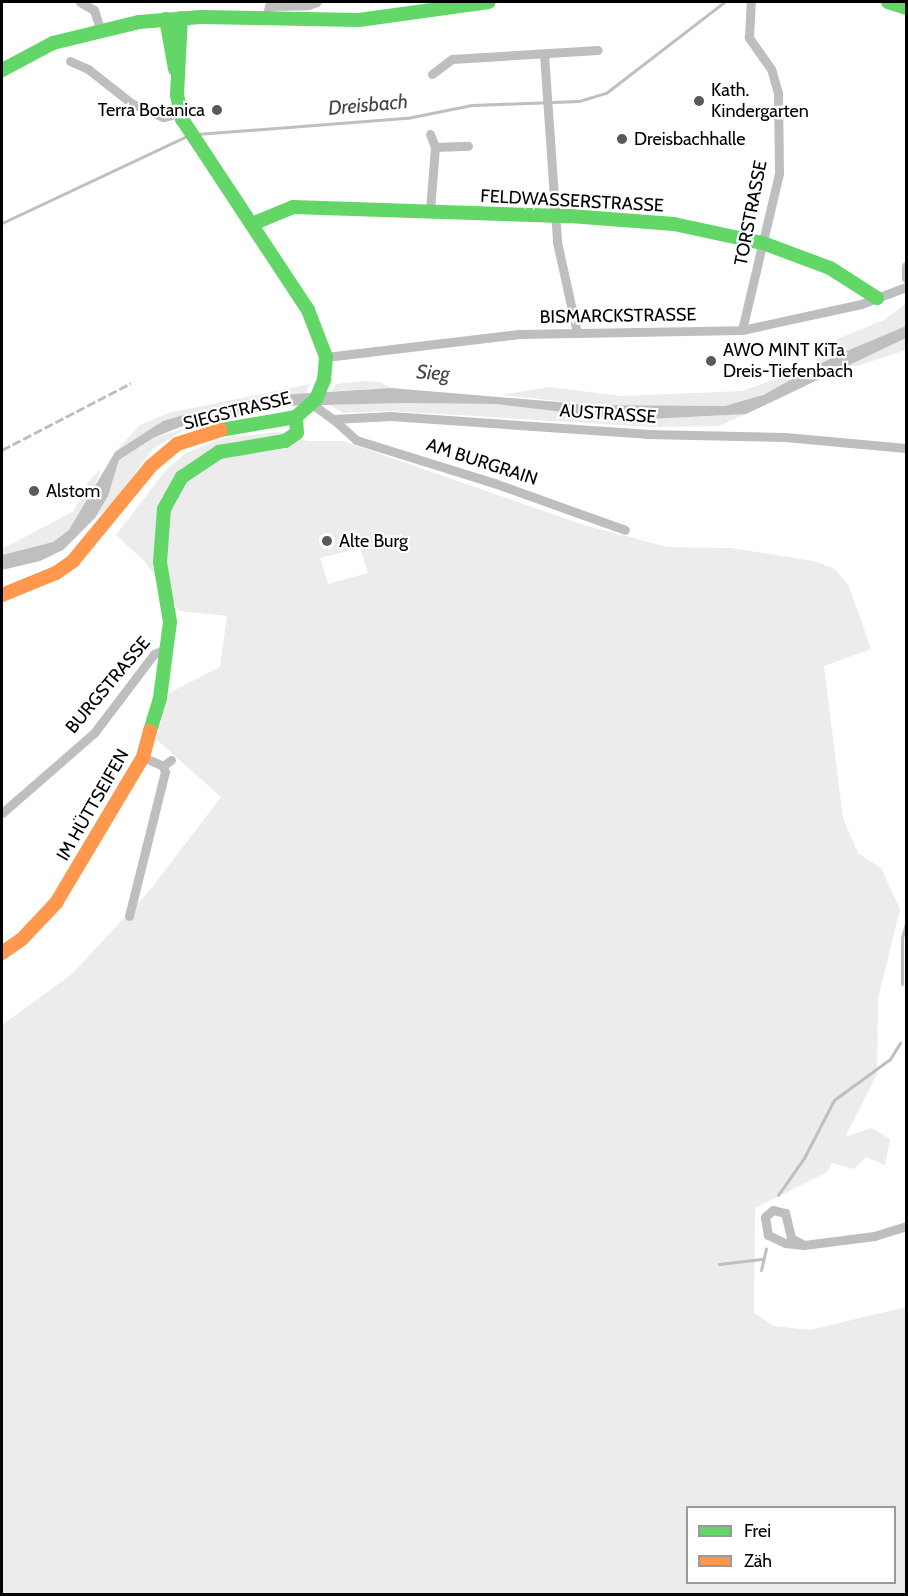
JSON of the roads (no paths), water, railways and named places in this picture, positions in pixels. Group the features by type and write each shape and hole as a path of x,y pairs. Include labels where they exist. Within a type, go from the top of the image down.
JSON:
{"street":[{"path":"80,2 94,10 100,29"},
{"path":"266,20 269,6 308,5 317,2"},
{"path":"2,70 53,43 100,29 166,19 376,19 489,2"},
{"name":"TORSTRASSE","path":"742,330 779,173 778,93 771,69 749,37 751,2"},
{"path":"888,2 906,8"},
{"name":"SIEGSTRASSE","path":"177,80 181,18"},
{"name":"SIEGSTRASSE","path":"2,595 56,573 73,561 114,515 151,466 177,444 206,433 308,412 323,383 326,357 301,296 190,134 180,113 177,80 166,19"},
{"path":"432,74 452,59 598,50"},
{"path":"544,54 557,242 577,333"},
{"path":"70,61 88,69 130,103 164,117 180,113"},
{"path":"430,134 435,147 430,211"},
{"path":"435,147 468,146"},
{"name":"FELDWASSERSTRASSE","path":"252,224 293,207 557,217 674,225 763,243 831,267 877,298"},
{"path":"906,266 906,278"},
{"name":"BISMARCKSTRASSE","path":"326,357 520,334 742,330 877,298 906,287"},
{"path":"308,412 333,419"},
{"name":"BURGSTRASSE","path":"2,813 94,733 154,654 165,648 170,612 160,534 164,509 182,477 219,452 285,441 297,433 308,412"},
{"name":"AUSTRASSE","path":"333,419 391,416 646,434 786,437 906,448"},
{"name":"AM BURGRAIN","path":"333,419 357,440 494,483 625,530"},
{"name":"IM HÜTTSEIFEN","path":"2,953 22,939 56,903 143,757 160,698 165,648"},
{"path":"129,916 167,763 143,757"},
{"path":"804,1245 791,1238 785,1214 773,1210 765,1217 768,1235 785,1243 804,1245 874,1236 906,1226"}],"waterway":[{"name":"Dreisbach","path":"197,134 407,118 472,105 579,101 606,93 724,2"},
{"name":"Dreisbach","path":"2,223 187,136"},
{"path":"902,984 902,938 906,923"},
{"path":"778,1195 804,1158 834,1100 890,1059 900,1043"},
{"path":"761,1270 766,1249"},
{"path":"719,1264 762,1259"}],"railway":[{"path":"2,450 131,383"}],"place":[{"name":"Kath. Kindergarten","path":"699,101"},
{"name":"Terra Botanica","path":"217,110"},
{"name":"Dreisbachhalle","path":"622,139"},
{"name":"AWO MINT KiTa Dreis-Tiefenbach","path":"711,361"},
{"name":"Alstom","path":"34,491"},
{"name":"Alte Burg","path":"327,541"}],"water label":[{"name":"Sieg","path":"433,373"}]}
